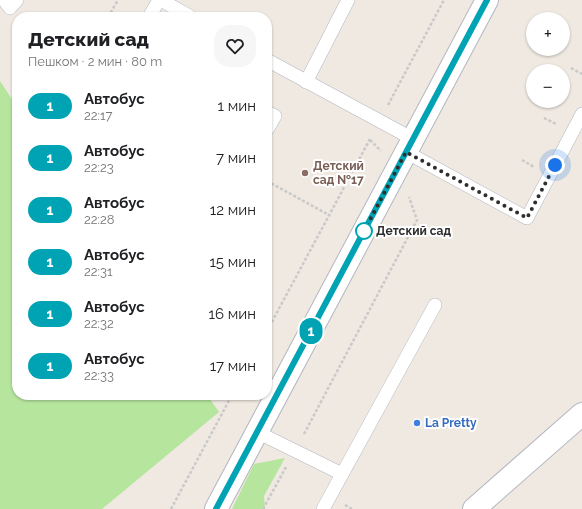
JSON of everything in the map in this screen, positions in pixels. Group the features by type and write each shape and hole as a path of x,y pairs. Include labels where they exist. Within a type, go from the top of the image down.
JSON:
{"street":[{"path":"216,509 488,0"},
{"path":"474,509 582,414"}],"lane":[{"path":"152,12 160,0 182,12"},
{"path":"306,82 348,0"},
{"path":"272,63 380,121 405,153 527,218 582,114"},
{"path":"323,509 435,305"},
{"path":"257,432 342,474"}],"path":[{"path":"111,12 118,0"},
{"path":"272,322 444,0"},
{"path":"571,68 582,74"},
{"path":"263,509 417,220 405,153 370,140"},
{"path":"272,184 329,215"},
{"path":"171,509 229,400"}],"green space":[{"path":"0,81 12,99 12,400 211,400 219,412 102,509 0,509"},
{"path":"285,458 264,496 265,509 232,509 254,464"}],"bus line":[{"name":"1","path":"216,509 487,0"}],"place":[{"name":"Детский сад №17","path":"305,173"},
{"name":"Детский сад","path":"364,231"},
{"name":"La Pretty","path":"417,423"}],"route":[{"path":"364,231 406,152 527,218 555,165"}]}
